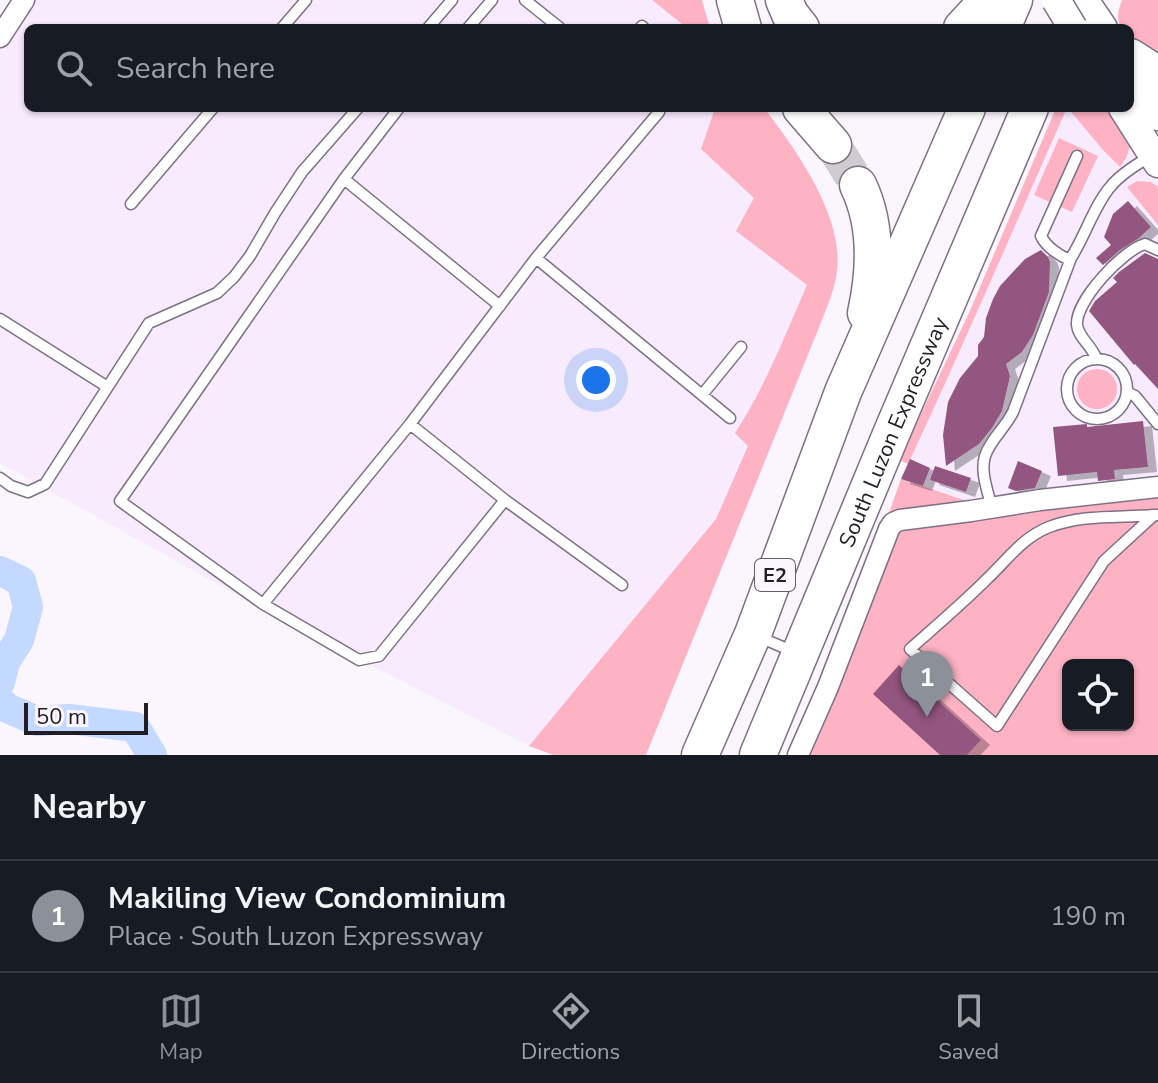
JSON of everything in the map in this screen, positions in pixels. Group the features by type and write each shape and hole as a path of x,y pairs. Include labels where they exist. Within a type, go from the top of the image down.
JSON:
{"highway":[{"path":"735,0 742,24"},
{"path":"784,0 798,24"},
{"path":"966,24 988,0"},
{"path":"1004,24 1014,0"},
{"path":"1134,60 1158,75"},
{"path":"804,112 833,145"},
{"name":"E2","path":"700,755 753,634 843,392 965,112"},
{"name":"South Luzon Expressway","path":"758,755 1028,112"},
{"path":"843,392 859,344 872,254 867,207 858,185"}],"main road":[{"path":"1073,9 1097,24"},
{"path":"1134,77 1158,116"},
{"path":"1126,112 1155,159"}],"street":[{"path":"0,37 24,0"},
{"path":"798,755 828,687 891,524 900,520 1040,500 1158,487"}],"lane":[{"path":"285,24 306,0"},
{"path":"431,24 452,0"},
{"path":"471,24 492,0"},
{"path":"525,0 555,24"},
{"path":"131,204 210,112"},
{"path":"0,478 28,492 45,484 149,323 217,293 234,277 302,172 354,112"},
{"path":"396,112 344,179 120,501 263,604 359,660 379,656 505,500"},
{"path":"263,604 410,424 536,258 659,112"},
{"path":"1070,260 1046,244 1041,236 1077,156"},
{"path":"992,508 984,473 985,455 1013,412 1070,260 1109,189 1137,164 1155,159"},
{"path":"344,179 500,306"},
{"path":"1096,358 1078,328 1084,305 1106,272 1137,247 1145,244 1158,250"},
{"path":"536,258 730,418"},
{"path":"0,319 106,386"},
{"path":"702,395 741,347"},
{"path":"1096,358 1119,368 1124,375 1127,392 1120,408 1106,417 1089,418 1075,409 1067,394 1067,385 1069,377 1080,364 1096,358"},
{"path":"1127,392 1135,396 1158,424"},
{"path":"410,424 505,500 622,585"},
{"path":"1156,515 1104,561 997,726 910,649 988,578 1023,541 1050,527 1090,517 1156,515"},
{"path":"753,634 799,655"}],"shaded area":[{"path":"19,0 652,0 681,24 24,24 24,112 714,112 701,149 755,198 737,231 807,285 769,371 736,433 748,446 716,519 529,746 297,628 0,463 0,29"},
{"path":"652,0 702,0 709,24 682,24"},
{"path":"1122,0 1158,0 1158,59 1134,44 1134,24 1119,24 1118,14"},
{"path":"714,112 767,112 803,163 825,207 837,250 834,284 646,755 553,755 529,746 716,519 748,446 735,433 765,379 807,285 736,231 754,198 701,149"},
{"path":"1054,112 1065,112 908,464 899,460 969,313"},
{"path":"1066,112 1071,112 1120,166 1131,144 1158,183 1137,181 1127,187 1158,225 1158,485 979,505 901,479 978,312 992,274"},
{"path":"1071,112 1110,112 1131,144 1120,167"},
{"path":"1059,138 1098,156 1072,212 1034,195"},
{"path":"1137,181 1151,182 1158,187 1158,225 1127,187"},
{"path":"1097,369 1111,375 1117,389 1111,403 1097,409 1083,403 1077,389 1083,375"},
{"path":"901,479 979,505 884,527"},
{"path":"1158,491 1158,755 807,755 898,527"}],"building":[{"path":"1128,201 1151,227 1103,265 1096,258 1111,245 1104,237 1113,214"},
{"path":"1041,250 1050,262 1049,292 1033,335 1022,352 1006,364 1010,376 1002,411 979,444 946,466 943,435 948,402 960,378 978,356 978,345 984,337 986,318 993,299 1000,286 1025,259"},
{"path":"1145,253 1158,259 1158,389 1089,311 1095,301 1117,282 1113,278"},
{"path":"1143,421 1148,467 1114,470 1115,479 1098,481 1097,472 1058,476 1053,427"},
{"path":"910,459 930,468 923,486 901,479"},
{"path":"1018,461 1042,471 1035,488 1016,491 1008,488"},
{"path":"935,466 971,478 966,492 930,480"},
{"path":"899,665 981,740 967,755 940,755 873,694"}],"waterway":[{"path":"0,571 21,581 28,607 19,640 5,662 0,682"},
{"path":"0,701 7,708 37,721 69,719 135,727 152,755"}],"tunnel":[{"path":"833,145 858,185"}],"place":[{"name":"Makiling View Condominium","path":"927,717"}]}
